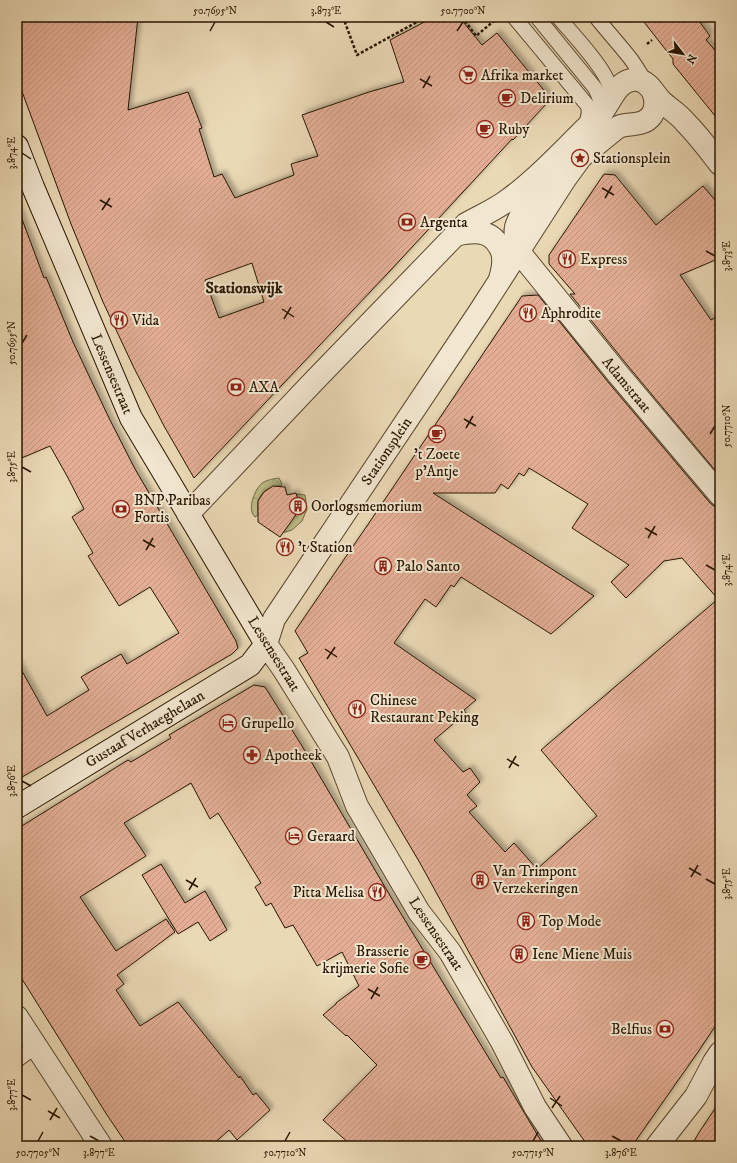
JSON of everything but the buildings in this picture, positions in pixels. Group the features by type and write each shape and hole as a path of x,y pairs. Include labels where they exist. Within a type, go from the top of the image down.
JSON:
{"street":[{"path":"188,514 466,224 490,212 508,200 536,177 630,80 644,82 653,96 685,121 720,164"},
{"name":"Stationsplein","path":"266,644 274,619 330,533 445,364 565,179 581,157 618,127 646,121 651,116 653,96"},
{"path":"612,99 615,113 626,122 632,124"},
{"path":"518,252 515,237 516,227 521,216 582,131"},
{"name":"Lessensestraat","path":"19,160 131,418 266,644 284,670 338,757 357,806 419,912 450,952 502,1042 535,1107 561,1146"},
{"name":"Stationsplein","path":"455,235 476,232 490,236 497,242 502,251 503,257 502,271 499,280"},
{"name":"Adamstraat","path":"518,252 720,495"},
{"name":"Gustaaf Verhaeghelaan","path":"17,807 250,665 266,644"},
{"path":"17,1017 101,1146"},
{"path":"657,1146 696,1096 720,1053"}],"lane":[{"path":"537,17 595,88 600,97 601,105 612,99 632,71 630,58"},
{"path":"558,17 595,62 606,78 612,99"},
{"path":"596,17 637,67 653,96"},
{"path":"517,19 588,106 590,114 582,131"},
{"path":"17,1060 36,1046"}],"path":[{"path":"344,17 357,55 426,17"},
{"path":"462,17 476,36 498,17"},
{"path":"647,44 652,40"}],"green space":[{"path":"279,478 282,484 281,486 266,490 259,498 258,515 255,517 252,510 252,500 258,487 272,479"},
{"path":"298,494 305,495 307,509 302,521 292,530 278,534 269,530 271,526"}],"place":[{"name":"Afrika market","path":"468,75"},
{"name":"Delirium","path":"507,98"},
{"name":"Ruby","path":"485,129"},
{"name":"Stationsplein","path":"580,158"},
{"name":"Argenta","path":"407,222"},
{"name":"Express","path":"567,259"},
{"name":"Aphrodite","path":"528,313"},
{"name":"Vida","path":"119,320"},
{"name":"AXA","path":"236,387"},
{"name":"'t Zoete p'Antje","path":"437,434"},
{"name":"Oorlogsmemorium","path":"298,506"},
{"name":"BNP Paribas Fortis","path":"121,509"},
{"name":"'t Station","path":"285,547"},
{"name":"Palo Santo","path":"383,566"},
{"name":"Chinese Restaurant Peking","path":"357,709"},
{"name":"Grupello","path":"228,723"},
{"name":"Apotheek","path":"252,755"},
{"name":"Geraard","path":"294,836"},
{"name":"Van Trimpont Verzekeringen","path":"480,880"},
{"name":"Pitta Melisa","path":"377,892"},
{"name":"Top Mode","path":"526,921"},
{"name":"Iene Miene Muis","path":"519,954"},
{"name":"Brasserie krijmerie Sofie","path":"422,960"},
{"name":"Belfius","path":"665,1029"}],"district":[{"name":"Stationswijk","path":"244,288"}]}
